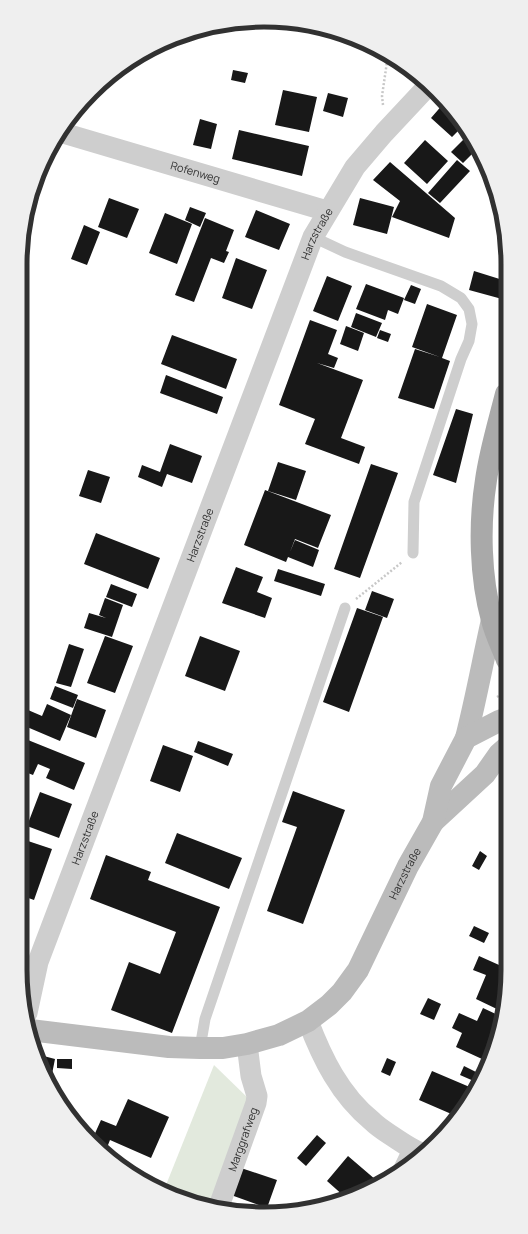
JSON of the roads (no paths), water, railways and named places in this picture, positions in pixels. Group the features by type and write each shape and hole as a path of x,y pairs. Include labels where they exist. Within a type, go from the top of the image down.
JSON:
{"main road":[{"path":"501,415 486,479 482,513 486,587 492,620 501,644"},
{"name":"Harzstraße","path":"35,1031 169,1046 223,1048 247,1044 279,1035 308,1021 330,1005 342,992 358,970 408,866 433,822 441,786 466,738 478,694 480,674 492,620"},
{"path":"466,738 501,720"},
{"name":"Harzstraße","path":"433,822 484,774 501,752"},
{"path":"484,774 501,767"}],"street":[{"name":"Harzstraße","path":"29,1002 38,962 312,237 355,167 424,90"},
{"name":"Rofenweg","path":"65,135 327,211"},
{"path":"308,1021 319,1049 334,1076 352,1102 371,1121 415,1150"},
{"name":"Marggrafweg","path":"220,1202 256,1103 257,1096 251,1076 247,1044"}],"lane":[{"path":"312,237 344,252 441,286 461,298 469,309 472,324 469,341 461,359 414,502 413,553"},
{"path":"200,1048 205,1019 344,608"}]}
